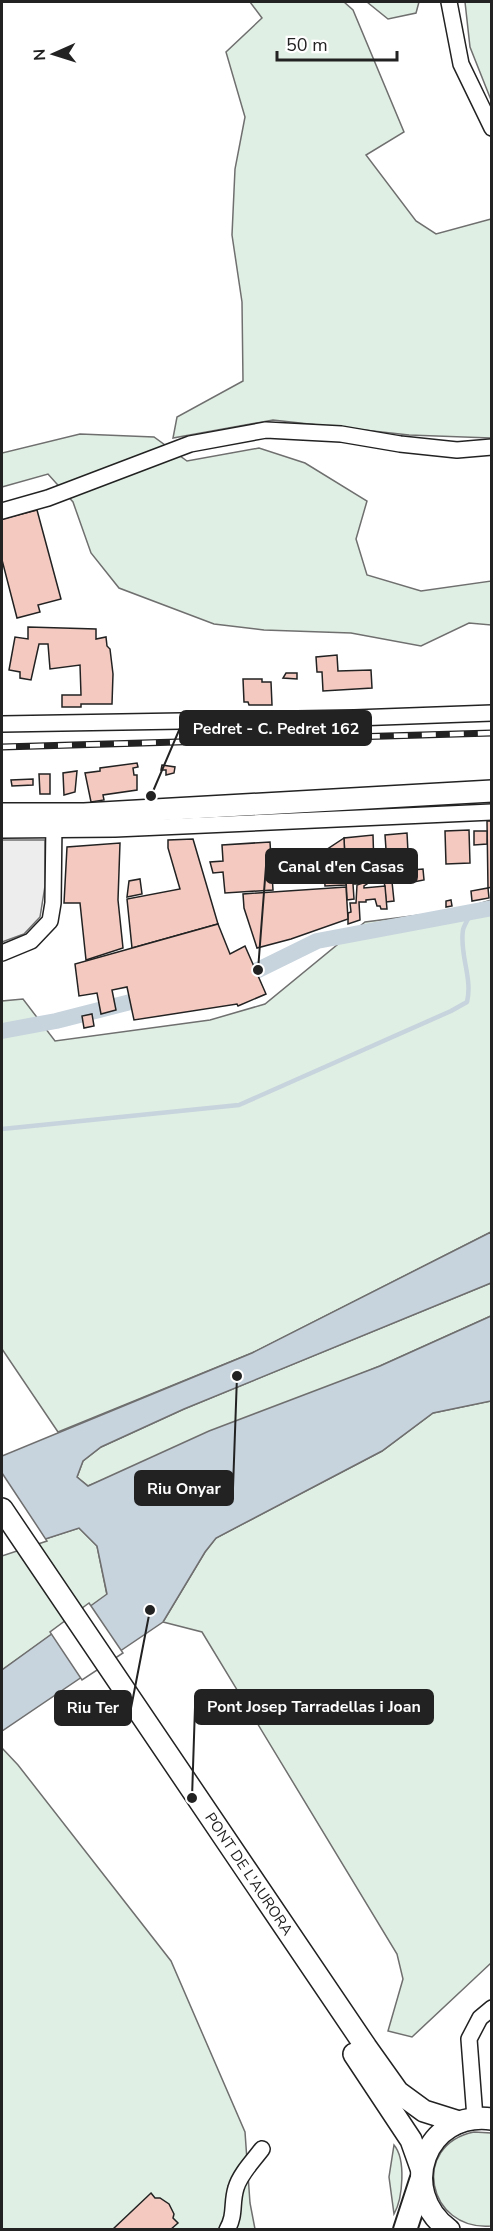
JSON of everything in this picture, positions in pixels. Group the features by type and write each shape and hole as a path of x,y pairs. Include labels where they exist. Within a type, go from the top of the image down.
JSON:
{"main road":[{"path":"2,814 54,822 84,814 492,791"},
{"name":"PONT DE L'AURORA","path":"2,1509 360,2051 411,2140 421,2175 423,2197 431,2212 449,2229"},
{"name":"PONT DE L'AURORA","path":"2,1531 360,2051 398,2092 424,2111 482,2119"},
{"path":"405,2229 426,2154 434,2140 446,2130 482,2119"}],"street":[{"path":"449,2 460,64 492,128"},
{"path":"2,511 48,498 190,444 266,430 341,434 400,444 457,450 492,447"},
{"path":"2,724 354,718 492,713"},
{"path":"2,830 54,822 386,818 492,812"},
{"path":"2,953 31,941 50,921 53,903 54,822"},
{"path":"482,2119 470,2039 480,2018 492,2008"},
{"path":"227,2229 233,2219 236,2189 244,2173 262,2149"}],"green space":[{"path":"250,2 344,2 353,10 404,132 366,155 416,221 436,234 491,219 491,438 409,435 273,420 173,438 177,417 243,381 242,302 232,235 235,169 245,117 226,52 262,18"},
{"path":"367,2 419,2 416,13 388,19"},
{"path":"465,2 491,2 491,100 470,47"},
{"path":"80,434 154,437 187,461 259,448 305,463 367,501 356,539 367,575 421,591 491,581 491,625 469,623 421,646 351,633 264,630 214,624 119,588 91,553 73,502 48,474 2,487 2,453"},
{"path":"491,900 491,1232 252,1353 58,1432 2,1349 2,1001 23,999 55,1041 210,1020 265,1004 365,922 459,910"},
{"path":"491,1283 491,1316 380,1366 88,1486 77,1477 83,1461 101,1447 184,1409"},
{"path":"491,1401 491,1963 412,2037 388,2031 403,1979 397,1954 202,1632 163,1622 205,1552 216,1538 382,1451 433,1413"},
{"path":"79,1528 97,1546 107,1595 2,1670 2,1553"},
{"path":"2,1748 18,1765 171,1961 245,2132 250,2203 255,2229 2,2229"},
{"path":"474,2132 491,2133 491,2226 469,2224 452,2215 441,2202 434,2186 434,2169 441,2153 454,2140"},
{"path":"394,2145 400,2159 402,2179 394,2214 389,2177"}],"shaded area":[{"path":"2,840 45,840 45,886 40,917 24,934 2,942"},
{"path":"491,1232 491,1283 184,1409 101,1447 83,1461 77,1477 88,1486 209,1431 380,1366 491,1316 491,1401 433,1413 382,1451 216,1538 205,1552 163,1622 2,1731 2,1670 107,1594 97,1546 79,1528 2,1553 2,1456 252,1353"}],"pier":[{"path":"2,1473 47,1541 2,1556"},
{"path":"89,1603 123,1653 82,1680 50,1632"}],"building":[{"path":"37,510 61,599 38,605 40,612 17,618 2,560 2,519"},
{"path":"28,627 96,629 96,639 106,637 113,674 112,704 81,704 81,707 62,707 62,695 81,695 80,665 50,669 48,644 39,644 31,680 20,678 20,672 9,670 15,637 28,639"},
{"path":"337,655 338,671 371,670 372,688 323,691 322,672 317,672 316,657"},
{"path":"286,673 297,673 297,679 283,678"},
{"path":"243,679 262,679 262,682 271,682 272,705 249,705 248,702 244,702"},
{"path":"137,763 138,767 133,768 134,775 137,775 137,790 103,795 104,800 91,802 85,773 100,771 100,768"},
{"path":"162,765 175,767 174,773 166,775 166,770 161,770"},
{"path":"77,771 75,792 64,795 63,773"},
{"path":"39,774 50,774 50,794 40,794"},
{"path":"33,779 33,785 12,786 11,780"},
{"path":"487,821 492,821 492,887 488,888"},
{"path":"469,830 470,863 446,864 445,831"},
{"path":"474,831 487,831 487,844 474,845"},
{"path":"407,833 409,871 391,872 394,901 386,902 384,878 388,878 385,835"},
{"path":"373,835 374,867 359,867 359,862 355,862 354,899 347,900 344,838"},
{"path":"344,838 346,885 325,886 323,852"},
{"path":"193,839 218,924 132,948 127,899 180,889 168,848 168,840"},
{"path":"270,842 273,890 225,893 223,872 213,873 210,862 223,861 222,845"},
{"path":"120,843 118,900 123,948 86,960 80,903 64,903 67,847"},
{"path":"423,869 424,880 413,882 412,870"},
{"path":"140,879 142,894 127,897 129,881"},
{"path":"365,879 367,884 364,888 385,886 387,909 377,906 375,899 359,902 360,920 348,924 348,913 351,912 350,903 356,903 357,885 363,883 362,880"},
{"path":"346,887 348,919 257,948 244,908 243,894"},
{"path":"488,888 489,898 472,901 471,891"},
{"path":"451,900 452,906 446,907 446,901"},
{"path":"218,924 230,954 245,946 266,994 238,1006 237,1004 134,1020 127,987 112,990 116,1010 101,1014 97,993 79,996 75,964"},
{"path":"92,1014 94,1026 84,1028 82,1016"},
{"path":"151,2193 155,2198 160,2198 169,2204 174,2214 173,2218 178,2223 170,2230 112,2230"}],"waterway":[{"path":"236,976 258,970 317,941 492,908"},
{"path":"2,1129 239,1105 451,1011 467,1002 468,984 462,939 471,913"},
{"path":"2,1031 56,1021 150,997"}],"railway":[{"path":"2,747 492,733"}],"place":[{"name":"Pedret - C. Pedret 162","path":"151,796"},
{"name":"Canal d'en Casas","path":"258,970"},
{"name":"Riu Onyar","path":"237,1376"},
{"name":"Riu Ter","path":"150,1610"},
{"name":"Pont Josep Tarradellas i Joan","path":"192,1798"}]}
